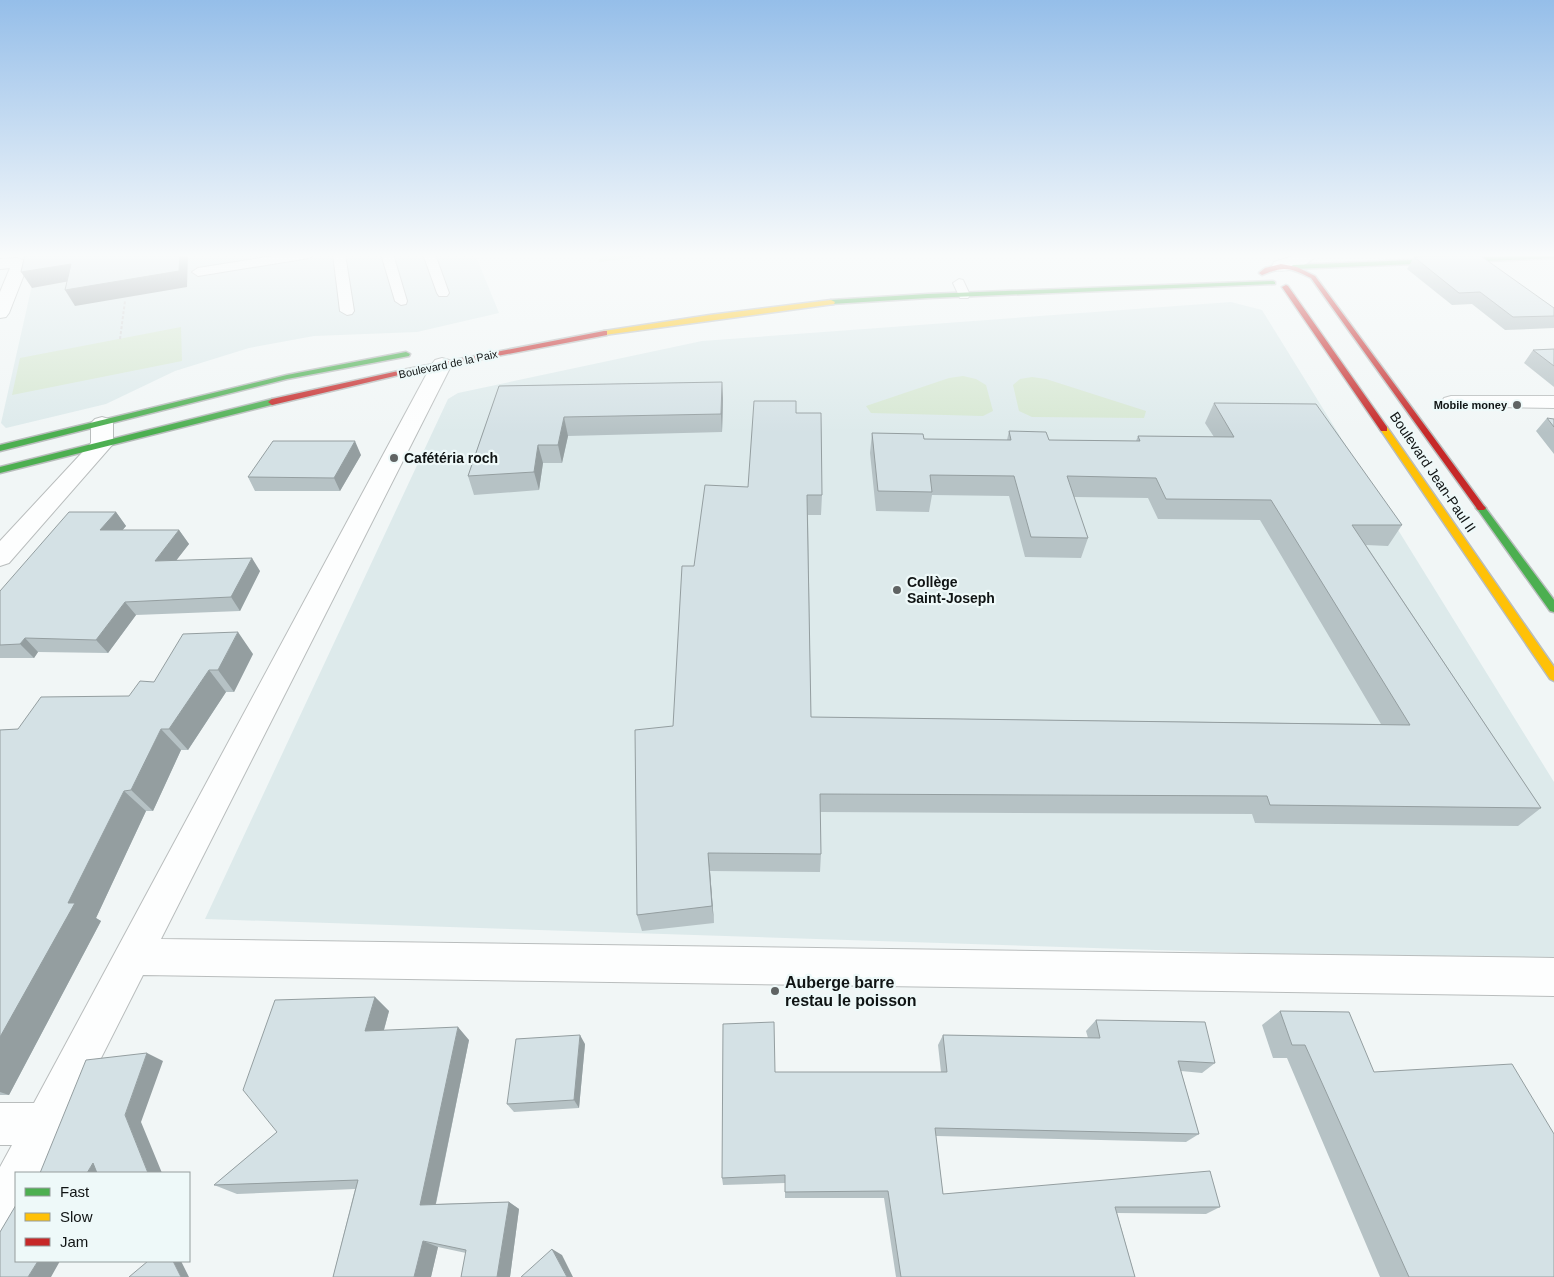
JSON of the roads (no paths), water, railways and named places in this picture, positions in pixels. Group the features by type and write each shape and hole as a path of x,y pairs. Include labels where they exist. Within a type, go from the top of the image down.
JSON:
{"main road":[{"name":"Boulevard de la Paix","path":"0,470 102,433 287,377 743,314"},
{"name":"Boulevard Jean-Paul II","path":"1327,314 1554,676"},
{"name":"Boulevard Jean-Paul II","path":"1330,314 1554,608"},
{"name":"Boulevard de la Paix","path":"0,448 102,433 430,358"}],"street":[{"path":"21,1172 132,958 430,358"},
{"path":"1451,402 1554,402"},
{"path":"0,557 102,433"},
{"path":"132,958 1554,977"},
{"path":"0,1124 46,1124"},
{"path":"0,1212 15,1182"}],"place":[{"name":"Mobile money","path":"1517,405"},
{"name":"Cafétéria roch","path":"394,458"},
{"name":"Collège Saint-Joseph","path":"897,590"},
{"name":"Auberge barre restau le poisson","path":"775,991"}]}
